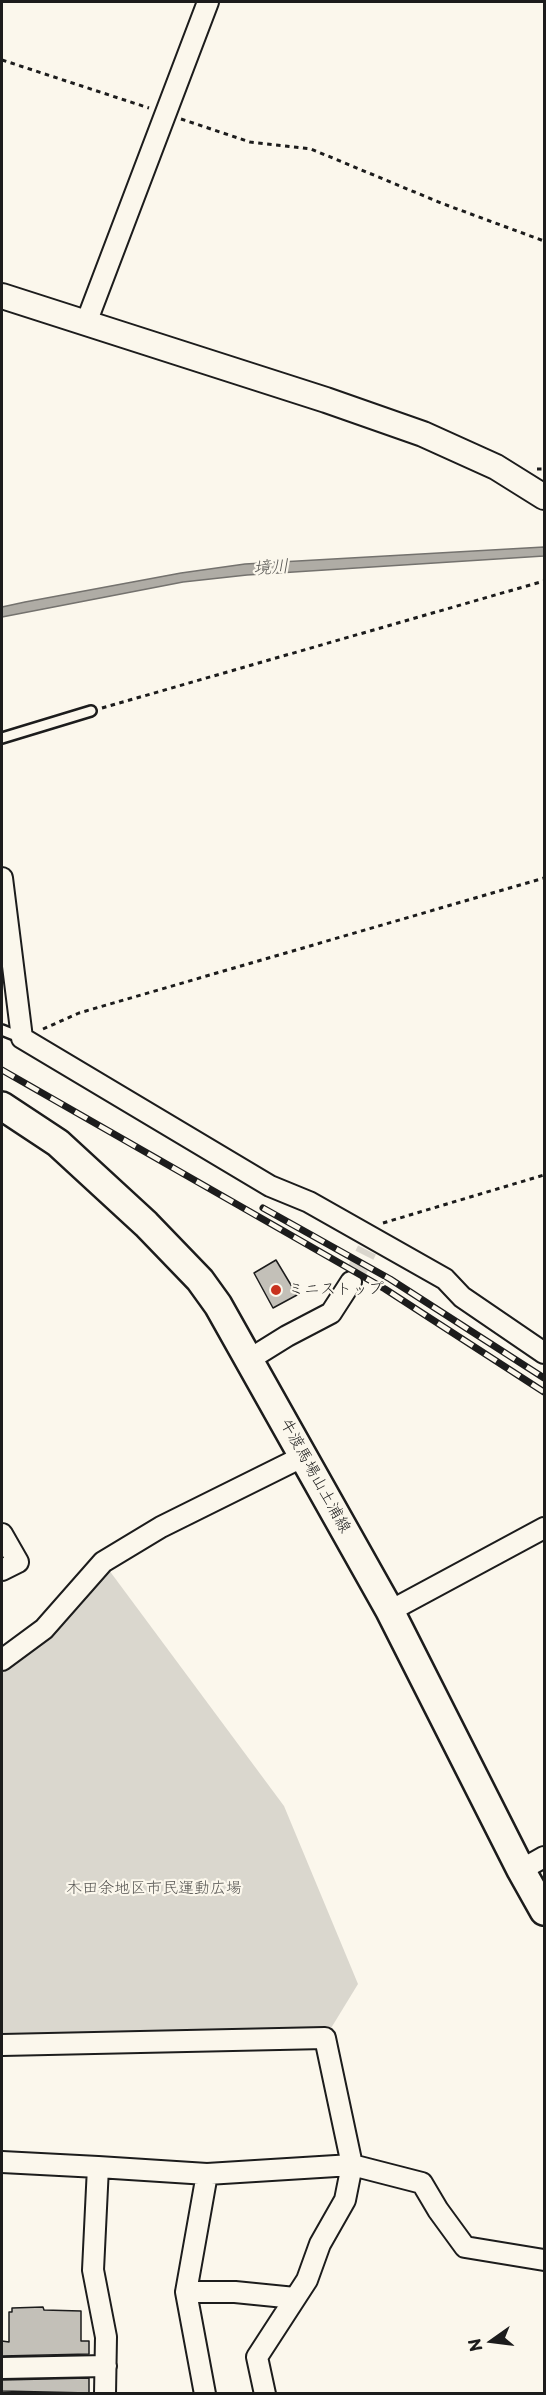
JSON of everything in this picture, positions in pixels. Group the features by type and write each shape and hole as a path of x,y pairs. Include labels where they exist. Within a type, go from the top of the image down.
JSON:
{"main road":[{"name":"牛渡馬場山土浦線","path":"2,1106 57,1143 146,1224 180,1258 218,1305 390,1611 544,1911"}],"street":[{"path":"86,323 208,2"},
{"path":"2,296 326,400 423,434 496,467 544,497"},
{"path":"2,878 22,1038 270,1186 309,1202 370,1243 445,1279 462,1297 544,1353"},
{"path":"250,1359 331,1313 351,1282"},
{"path":"2,1660 44,1629 103,1562 161,1527 304,1456"},
{"path":"390,1611 544,1528"},
{"path":"2,1534 18,1562 2,1570"},
{"path":"521,1870 544,1857"},
{"path":"2,2045 325,2038 352,2165 345,2200 320,2244 307,2280 257,2357 266,2394"},
{"path":"2,2162 207,2174 352,2165 422,2183 465,2247 544,2260"},
{"path":"98,2167 93,2270 106,2337 105,2394"},
{"path":"205,2394 186,2292 207,2174"},
{"path":"186,2292 235,2292 295,2298"},
{"path":"2,2368 106,2366"}],"lane":[{"path":"2,738 91,711"},
{"path":"2,1030 22,1038"}],"path":[{"path":"2,60 250,142 311,149 441,203 544,241"},
{"path":"91,711 544,581"},
{"path":"22,1038 79,1013 544,878"},
{"path":"370,1243 385,1221 544,1174"}],"green space":[{"name":"木田余地区市民運動広場","path":"103,1562 284,1806 358,1984 325,2038 2,2045 2,1660"}],"water":[{"name":"境川","path":"544,547 544,556 247,575 183,582 2,617 2,607 181,573 245,564"}],"building":[{"path":"276,1260 297,1295 273,1308 254,1273"},
{"path":"43,2307 44,2310 81,2311 81,2341 89,2341 89,2354 2,2356 2,2341 9,2342 9,2312 12,2312 12,2308"},
{"path":"89,2378 89,2393 2,2391 2,2380"}],"tunnel":[{"path":"351,1282 367,1250"}],"railway":[{"path":"2,1070 385,1289 544,1392"},
{"path":"263,1208 390,1279 544,1378"}],"place":[{"name":"ミニストップ","path":"276,1290"}]}
